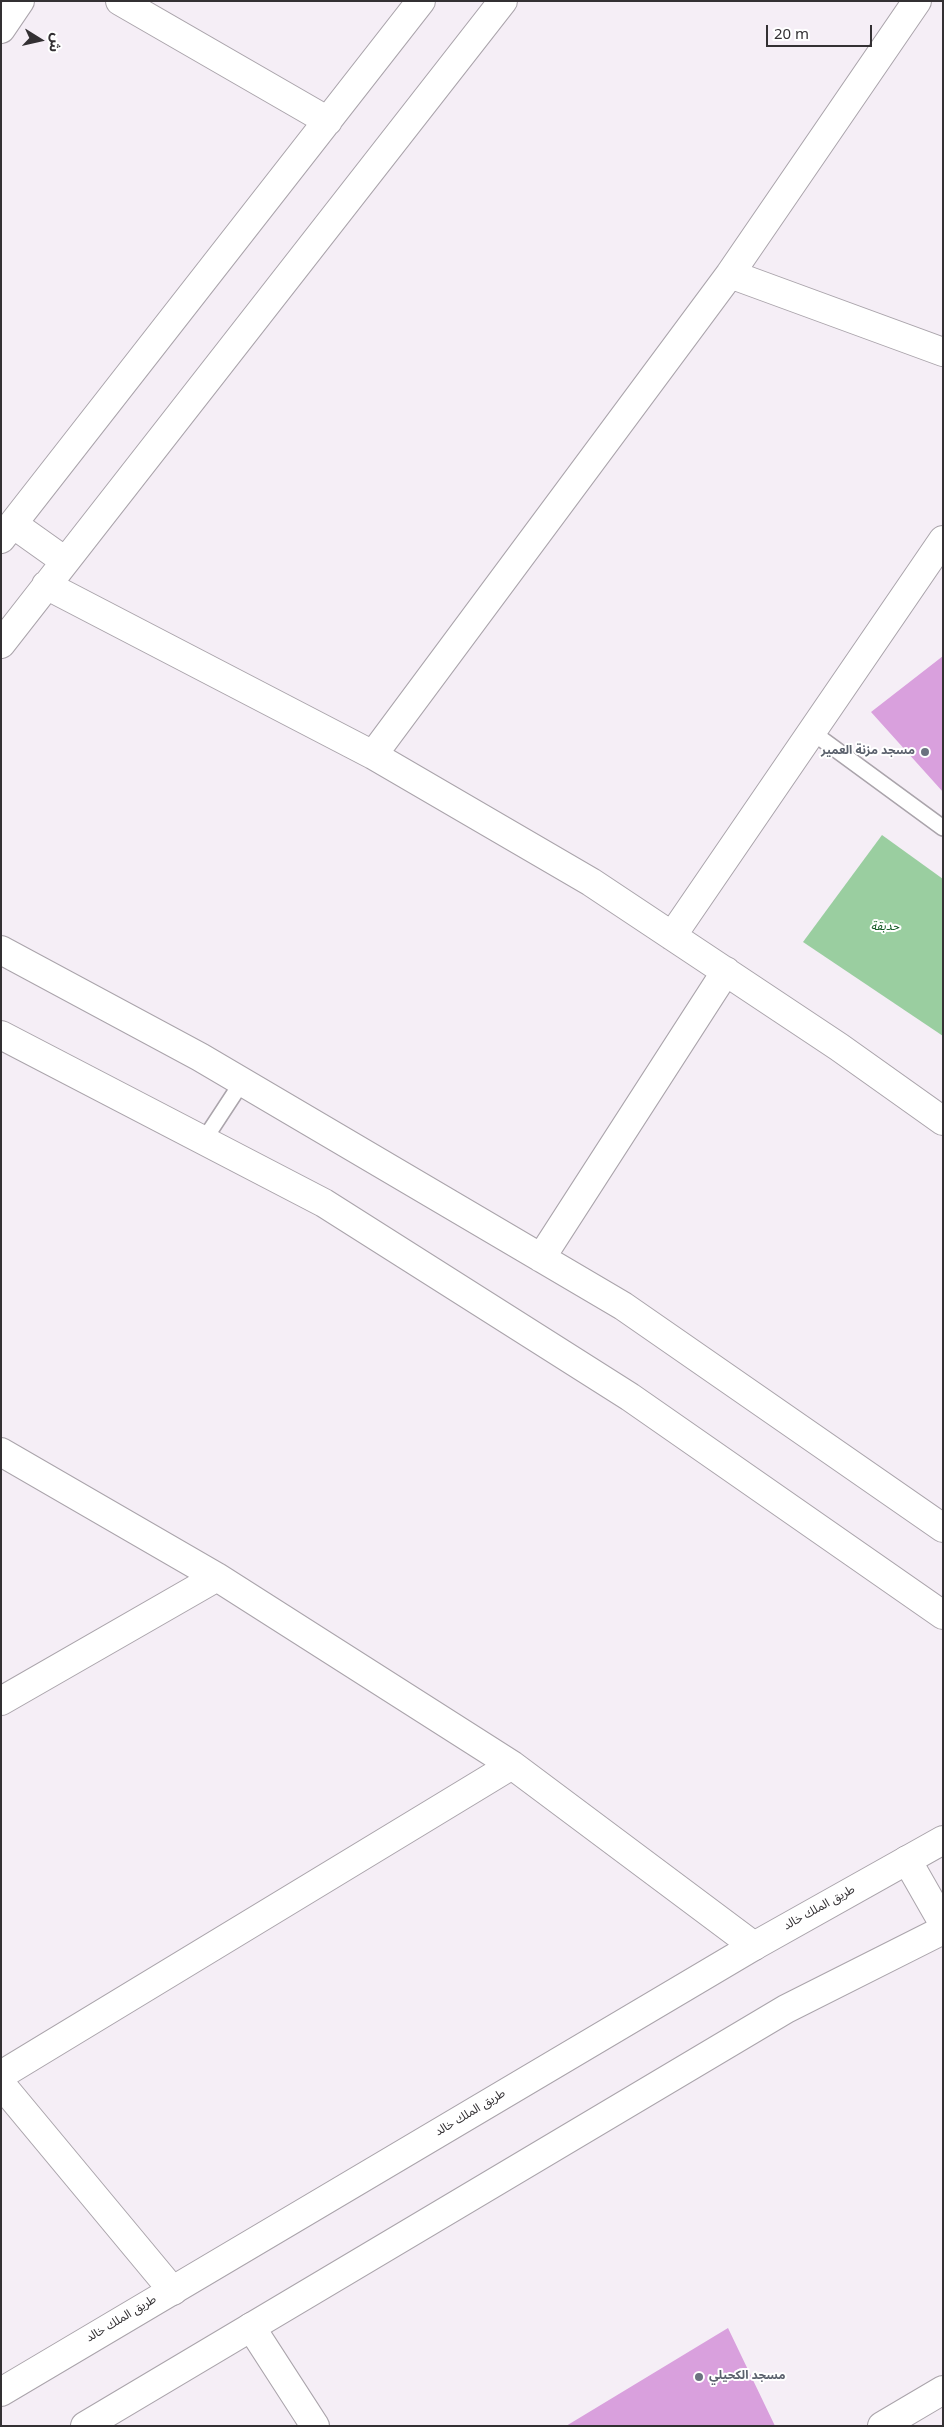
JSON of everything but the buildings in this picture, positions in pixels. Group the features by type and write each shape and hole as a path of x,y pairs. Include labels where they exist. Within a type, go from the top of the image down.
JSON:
{"street":[{"path":"1,29 20,1"},
{"path":"120,1 328,121"},
{"path":"64,561 7,532 421,1"},
{"path":"1,644 503,1"},
{"path":"374,755 730,274 917,1"},
{"path":"730,274 943,352"},
{"path":"672,936 943,540"},
{"path":"46,585 374,755 592,882 839,1047 943,1121"},
{"path":"1,950 200,1057 623,1306 943,1528"},
{"path":"541,1258 726,971"},
{"path":"1,1035 324,1204 630,1397 943,1615"},
{"path":"1,1452 217,1577 512,1765 754,1946"},
{"path":"1,1701 217,1577"},
{"path":"1,2075 512,1765"},
{"name":"طريق الملك خالد","path":"1,2392 754,1946 943,1840"},
{"path":"908,1860 943,1923"},
{"path":"85,2426 786,2009 943,1930"},
{"path":"1,2084 173,2290"},
{"path":"251,2327 315,2426"},
{"path":"882,2426 943,2390"}],"lane":[{"path":"812,732 943,828"},
{"path":"204,1140 242,1082"}],"green space":[{"name":"حدبقة","path":"882,835 943,879 943,1036 803,942"}],"place":[{"name":"مسجد مزنة العمير","path":"925,752"},
{"name":"مسجد الكحيلي","path":"699,2377"}]}
